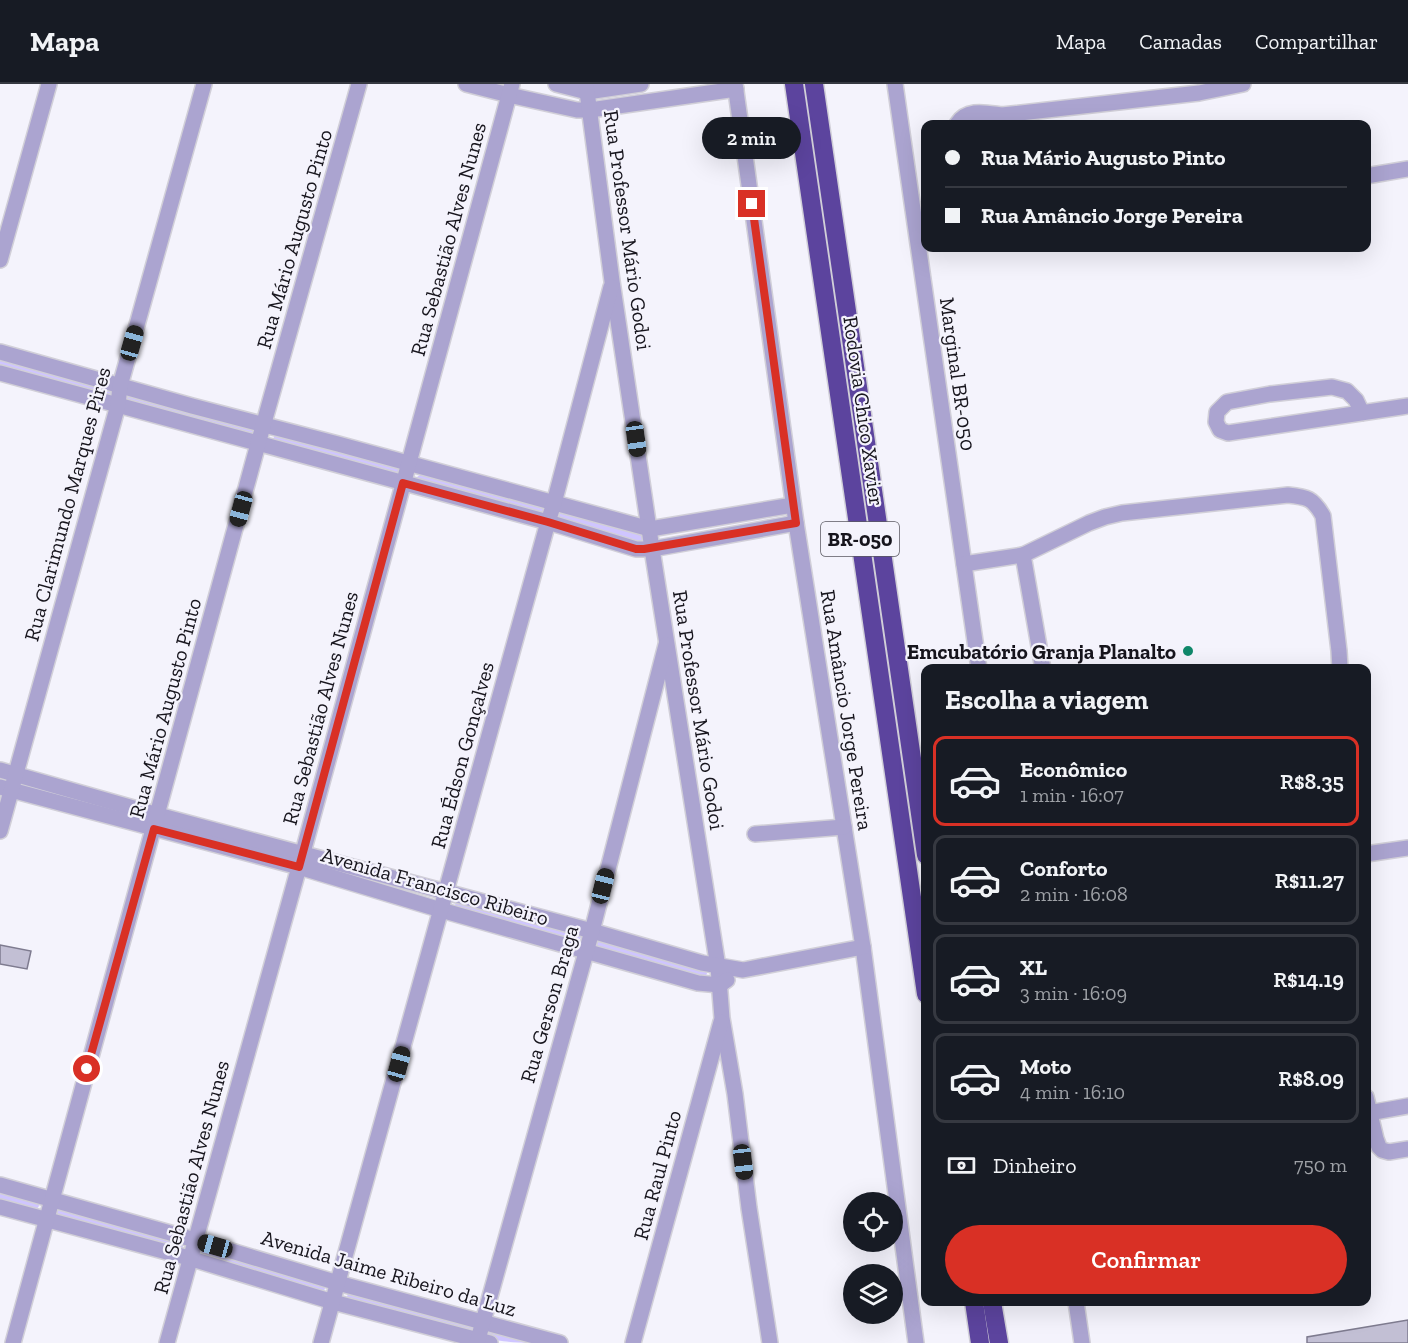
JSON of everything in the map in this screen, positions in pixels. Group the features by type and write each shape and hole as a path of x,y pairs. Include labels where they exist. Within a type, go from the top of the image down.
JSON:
{"highway":[{"name":"Rodovia Chico Xavier","path":"794,84 921,960"},
{"name":"Rodovia Chico Xavier","path":"814,84 920,790"},
{"path":"975,1306 980,1343"},
{"path":"993,1306 999,1343"}],"street":[{"path":"0,260 49,84"},
{"name":"Rua Clarimundo Marques Pires","path":"0,831 6,788 16,774 204,84"},
{"name":"Rua Mário Augusto Pinto","path":"13,1343 258,444 359,84"},
{"path":"466,84 510,90 577,110 590,110 735,86"},
{"path":"556,84 586,88 641,84"},
{"name":"Marginal BR-050","path":"895,84 921,234"},
{"path":"960,120 975,112 1003,120 1199,93 1243,84"},
{"name":"Rua Amâncio Jorge Pereira","path":"735,86 796,523 863,948 916,1343"},
{"name":"Rua Professor Mário Godoi","path":"586,88 652,549 718,967 722,1018 770,1343"},
{"name":"Rua Sebastião Alves Nunes","path":"167,1343 510,90"},
{"path":"1371,175 1408,169"},
{"name":"Marginal BR-050","path":"923,252 978,664"},
{"name":"Rua Édson Gonçalves","path":"321,1343 554,503 612,281"},
{"path":"0,352 650,529 794,505"},
{"path":"0,373 548,522 636,549 652,549 796,523"},
{"path":"1362,413 1356,400 1347,391 1332,387 1270,394 1227,402 1217,412 1216,422 1220,430 1228,434 1408,406"},
{"path":"964,564 1023,555 1105,517 1122,513 1287,495 1304,496 1315,503 1323,516 1340,664"},
{"path":"1023,555 1042,664"},
{"name":"Rua Gerson Braga","path":"482,1342 483,1321 592,931 667,639"},
{"name":"Avenida Francisco Ribeiro","path":"0,770 156,822"},
{"name":"Avenida Francisco Ribeiro","path":"6,788 156,822 301,860 446,892 718,967"},
{"path":"756,834 844,827"},
{"path":"1371,853 1408,848"},
{"name":"Avenida Francisco Ribeiro","path":"301,860 441,910 698,983 720,985"},
{"path":"718,967 743,970 863,948"},
{"path":"720,985 743,970"},
{"name":"Rua Raul Pinto","path":"633,1343 722,1018"},
{"path":"1371,1105 1408,1106"},
{"path":"1371,1118 1376,1140 1382,1150 1389,1152 1408,1149"},
{"name":"Avenida Jaime Ribeiro da Luz","path":"0,1185 338,1283 560,1343"},
{"name":"Avenida Jaime Ribeiro da Luz","path":"0,1207 189,1258 333,1302 482,1342"},
{"path":"1077,1306 1082,1343"}],"shaded area":[{"path":"0,358 112,389 113,394 110,397 0,370"},
{"path":"129,395 252,427 253,431 250,435 130,405 126,399"},
{"path":"275,435 399,467 400,472 397,474 274,442"},
{"path":"423,473 543,506 544,511 542,514 418,482 417,477"},
{"path":"564,512 641,533 644,540 642,543 557,517"},
{"path":"457,902 580,934 581,938 575,942 455,909"},
{"path":"596,940 706,970 707,974 704,977 597,949 593,943"},
{"path":"0,1190 38,1202 39,1206 36,1210 0,1202"},
{"path":"63,1208 182,1243 183,1247 180,1250 57,1217 56,1212"},
{"path":"202,1249 324,1285 325,1289 322,1292 200,1257 199,1252"},
{"path":"350,1292 473,1325 474,1329 471,1333 348,1299"},
{"path":"491,1330 548,1343 494,1340 489,1337"}],"building":[{"path":"0,945 31,951 27,969 0,964"},
{"path":"1408,1320 1408,1343 1307,1343 1307,1337"}],"place":[{"name":"Emcubatório Granja Planalto","path":"1188,651"}],"route":[{"path":"87,1069 154,829 299,867 403,483 548,522 636,549 652,549 796,523 752,204"}]}
